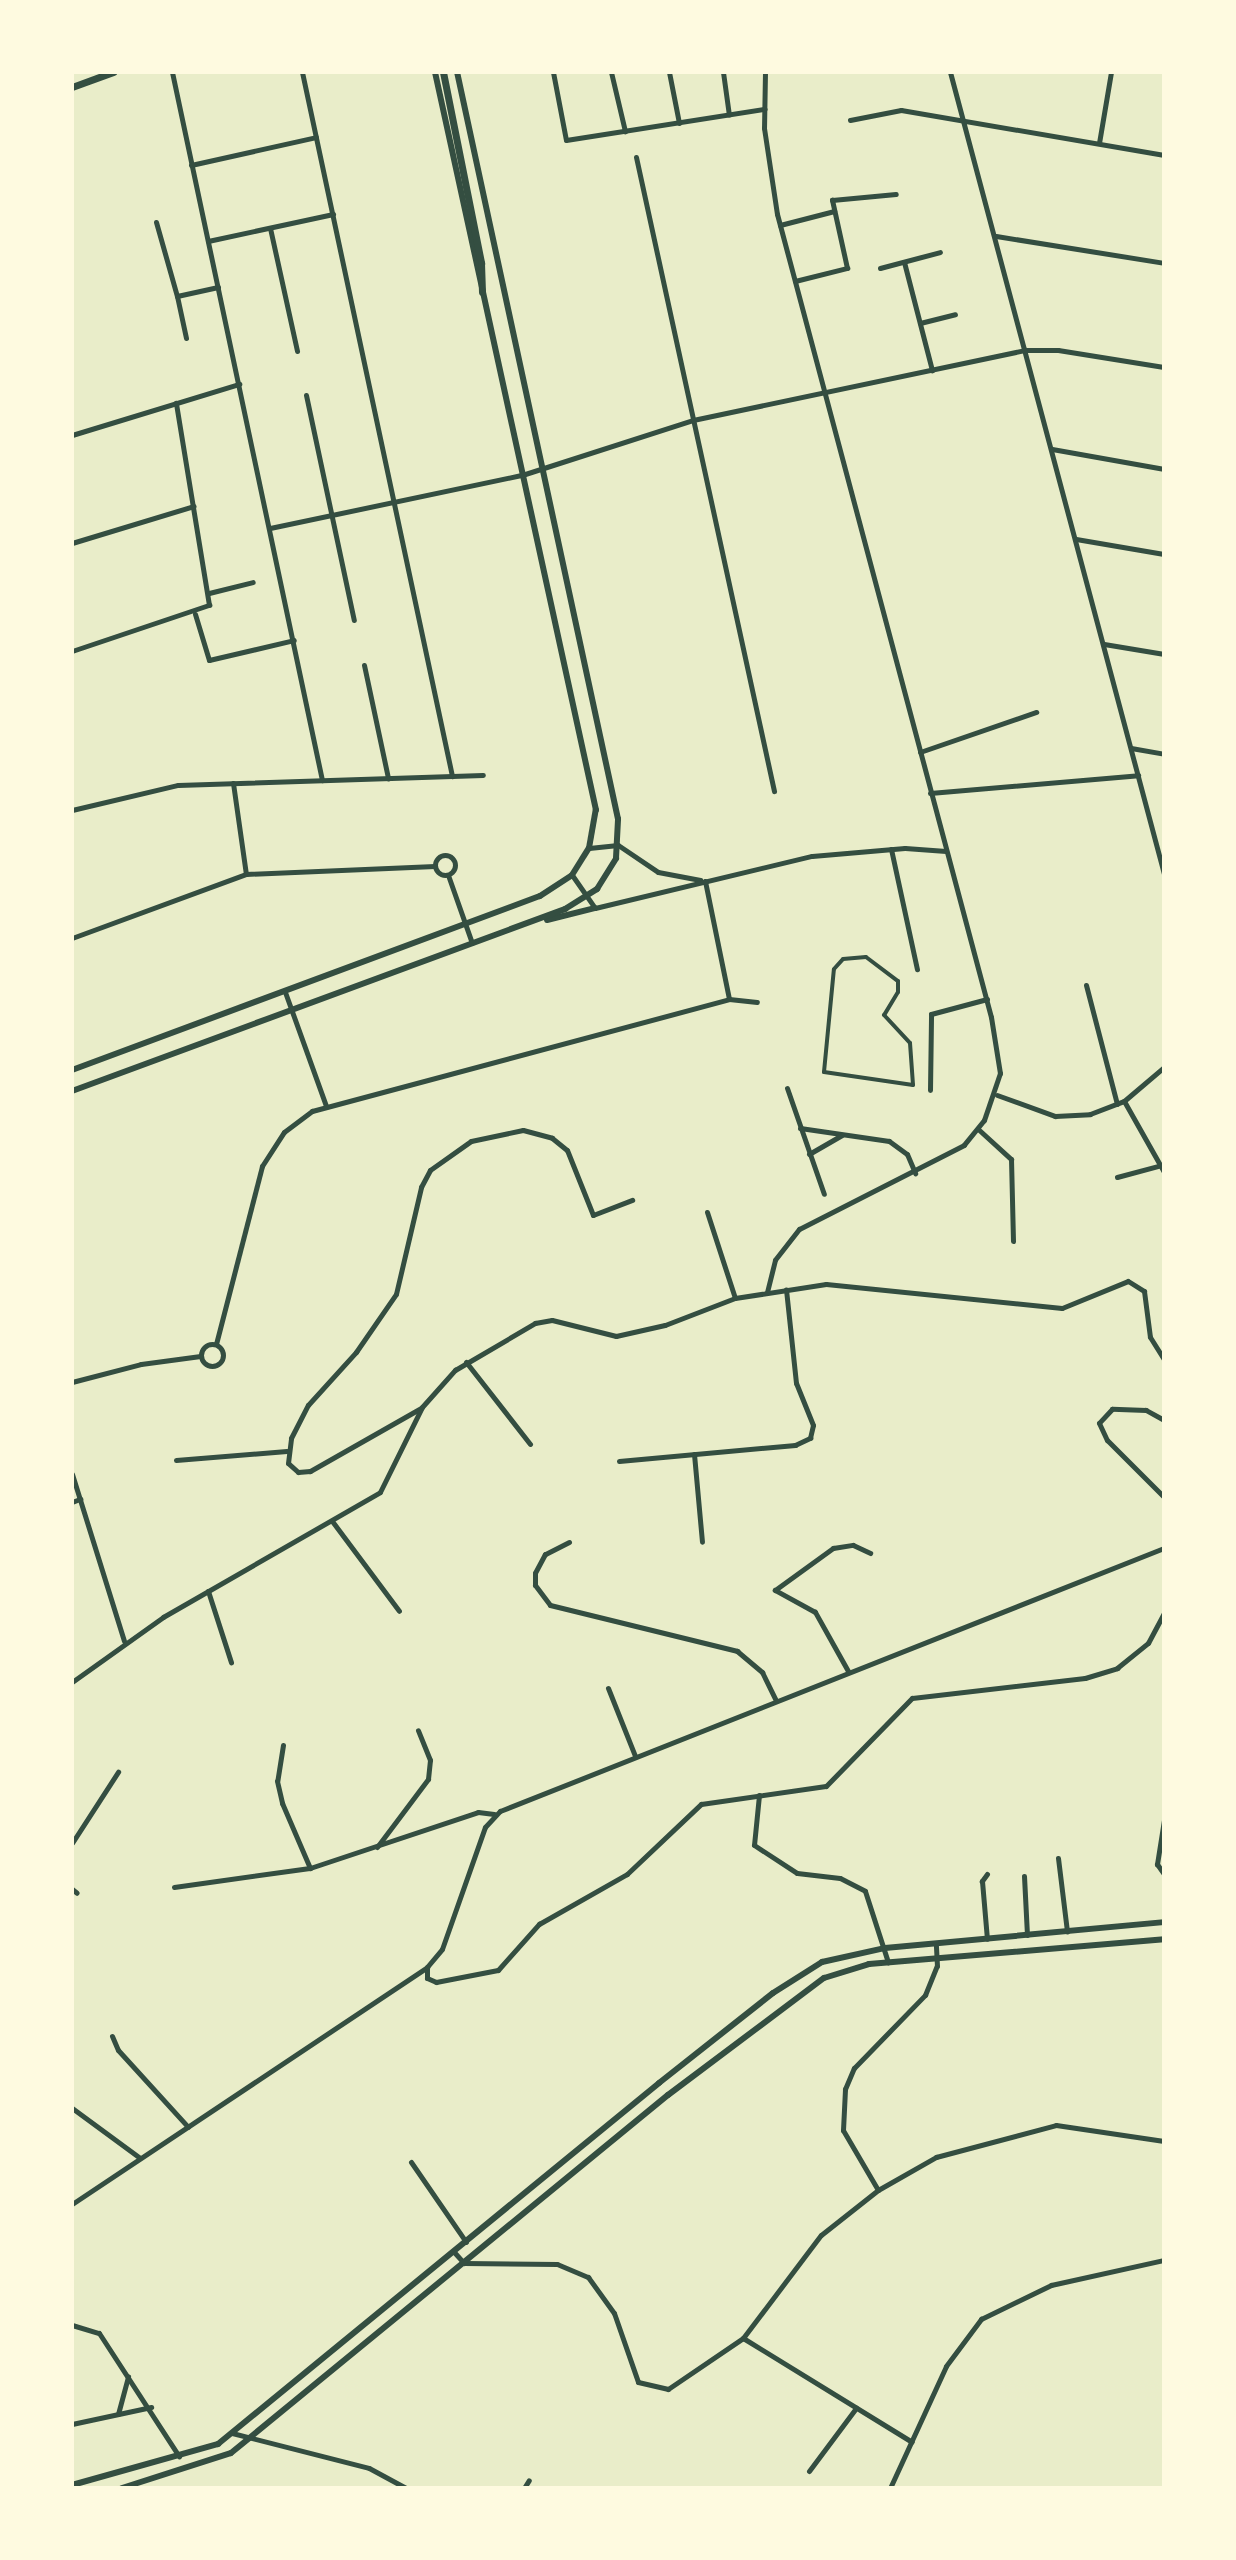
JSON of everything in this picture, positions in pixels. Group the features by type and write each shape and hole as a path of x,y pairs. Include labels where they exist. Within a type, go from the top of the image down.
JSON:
{"main road":[{"path":"72,87 113,72"},
{"path":"443,72 481,263 482,292"}],"street":[{"path":"172,72 322,780"},
{"path":"302,72 452,776"},
{"path":"72,1070 540,896 572,875 589,848 596,810 435,72"},
{"path":"72,1091 516,927 585,899 608,874 618,845 618,819 457,72"},
{"path":"553,72 566,140 765,109"},
{"path":"611,72 625,131"},
{"path":"669,72 679,123"},
{"path":"723,72 729,115"},
{"path":"765,72 765,109 780,225 999,1050 997,1095 978,1129 942,1161 799,1229 775,1260 767,1293"},
{"path":"950,72 1164,874"},
{"path":"1099,143 1111,72"},
{"path":"850,120 901,110 1164,155"},
{"path":"191,165 316,137"},
{"path":"636,157 774,791"},
{"path":"795,281 847,268 832,200 896,194"},
{"path":"780,225 834,211"},
{"path":"208,241 333,214"},
{"path":"156,222 186,338"},
{"path":"270,228 297,351"},
{"path":"996,236 1164,263"},
{"path":"880,268 940,252"},
{"path":"904,262 932,370"},
{"path":"177,296 218,287"},
{"path":"920,323 955,314"},
{"path":"270,528 522,475 693,420 1026,350 1058,350 1164,367"},
{"path":"72,435 239,384"},
{"path":"306,395 354,620"},
{"path":"72,651 195,614 209,605 176,403"},
{"path":"1052,449 1164,469"},
{"path":"72,543 194,506"},
{"path":"1076,539 1164,554"},
{"path":"209,593 253,582"},
{"path":"195,614 209,660 294,640"},
{"path":"1104,644 1164,654"},
{"path":"364,665 388,778"},
{"path":"920,753 1036,712"},
{"path":"1131,748 1164,754"},
{"path":"72,810 140,791 233,783 483,775"},
{"path":"930,793 1138,775"},
{"path":"233,783 246,874"},
{"path":"589,848 618,845 658,872 705,881"},
{"path":"516,927 773,863 891,849 946,851"},
{"path":"891,849 917,969"},
{"path":"435,866 444,855 453,858 455,868 448,875"},
{"path":"72,938 246,874 435,866 448,875 472,943"},
{"path":"572,875 585,899 595,908"},
{"path":"705,881 729,999"},
{"path":"862,956 898,981 898,992 884,1015 910,1043 913,1085 824,1072 839,960 862,956"},
{"path":"1086,985 1120,1102 1164,1172"},
{"path":"285,992 326,1106"},
{"path":"216,1344 262,1166 284,1132 326,1106 729,999 757,1002"},
{"path":"930,1090 931,1014 987,999"},
{"path":"997,1095 1055,1116 1090,1114 1120,1102 1164,1067"},
{"path":"787,1088 824,1194"},
{"path":"800,1128 889,1141 907,1154 915,1173"},
{"path":"978,1129 1011,1159 1013,1241"},
{"path":"632,1200 593,1215 567,1150 537,1132 511,1131 459,1147 423,1179 396,1294 356,1352 308,1405 287,1451 293,1470 310,1471 422,1407 466,1362 535,1323 552,1320 616,1336 665,1325 735,1298 786,1290 837,1284 1062,1308 1128,1281 1144,1291 1150,1337 1164,1359"},
{"path":"809,1154 842,1135"},
{"path":"1117,1177 1158,1166"},
{"path":"707,1212 735,1298"},
{"path":"619,1461 795,1445 813,1432 796,1383 786,1290"},
{"path":"200,1356 209,1367 222,1362 224,1355 216,1344"},
{"path":"200,1356 202,1349 216,1344"},
{"path":"72,1382 141,1364 200,1356"},
{"path":"466,1362 530,1444"},
{"path":"72,1682 124,1641 380,1492 422,1407"},
{"path":"1164,1420 1146,1410 1112,1409 1099,1423 1107,1440 1164,1497"},
{"path":"176,1460 287,1451"},
{"path":"694,1454 702,1542"},
{"path":"72,1474 124,1641"},
{"path":"72,1502 80,1499"},
{"path":"332,1521 399,1611"},
{"path":"569,1542 545,1554 535,1573 535,1585 550,1605 737,1651 762,1672 775,1699"},
{"path":"848,1671 815,1612 775,1590 833,1548 853,1545 870,1553"},
{"path":"174,1887 310,1868 478,1812 495,1814 775,1699 1164,1548"},
{"path":"208,1591 231,1662"},
{"path":"427,1967 427,1978 436,1982 498,1970 539,1924 627,1874 701,1804 826,1786 912,1698 1085,1678 1117,1668 1148,1643 1164,1613"},
{"path":"608,1688 635,1756"},
{"path":"377,1848 428,1779 430,1760 418,1730"},
{"path":"283,1745 277,1781 282,1803 310,1868"},
{"path":"72,1843 118,1772"},
{"path":"759,1795 754,1845 797,1873 840,1878 865,1891 888,1962"},
{"path":"72,2204 427,1967 442,1949 485,1827 495,1814"},
{"path":"1164,1820 1157,1864 1164,1874"},
{"path":"1058,1858 1067,1931"},
{"path":"987,1874 982,1881 987,1939"},
{"path":"1024,1876 1027,1935"},
{"path":"72,2485 218,2444 659,2083 773,1993 832,1958 885,1948 1164,1922"},
{"path":"122,2488 216,2461 250,2438 668,2095 781,2006 824,1978 888,1962 1164,1939"},
{"path":"878,2190 843,2130 845,2089 860,2061 925,1995 937,1958 936,1944"},
{"path":"773,1993 781,2006"},
{"path":"112,2036 118,2050 188,2127"},
{"path":"659,2083 668,2095"},
{"path":"72,2108 140,2158"},
{"path":"454,2252 464,2263 557,2264 588,2277 614,2313 632,2373 647,2387 680,2385 743,2338 799,2257 878,2190 952,2150 1032,2128 1086,2128 1164,2141"},
{"path":"411,2162 466,2242"},
{"path":"890,2488 946,2366 981,2319 1051,2285 1164,2260"},
{"path":"72,2325 99,2333 151,2407 179,2457"},
{"path":"743,2338 913,2442"},
{"path":"340,2344 351,2356"},
{"path":"118,2414 129,2375"},
{"path":"72,2424 151,2407"},
{"path":"809,2471 856,2408"},
{"path":"231,2432 369,2468 406,2488"},
{"path":"524,2488 529,2480"}]}
